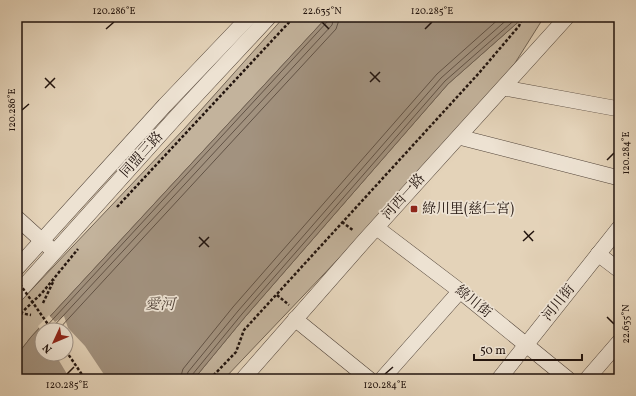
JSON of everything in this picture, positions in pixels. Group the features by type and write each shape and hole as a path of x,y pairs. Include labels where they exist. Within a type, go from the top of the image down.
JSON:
{"street":[{"name":"同盟三路","path":"17,268 165,104 249,17"},
{"name":"同盟三路","path":"17,294 176,117 269,17"},
{"name":"河西一路","path":"246,378 295,319 567,17"},
{"path":"504,88 619,109"},
{"path":"459,138 619,178"},
{"path":"17,218 55,252"},
{"name":"綠川街","path":"377,228 460,291 568,379"},
{"name":"河川街","path":"499,379 619,228"},
{"path":"598,254 619,270"},
{"path":"382,379 460,291"},
{"path":"295,319 369,379"},
{"path":"587,379 619,342"}],"path":[{"path":"111,213 294,17"},
{"path":"210,379 236,352 244,330 479,73 519,26 523,17"},
{"path":"17,317 55,277 79,248"},
{"path":"43,303 55,277"},
{"path":"17,280 46,322"},
{"path":"20,314 31,315"},
{"path":"73,362 85,379"}],"shaded area":[{"path":"284,17 327,17 45,322 34,322 34,334 17,355 17,305 184,129"},
{"path":"524,17 544,17 515,63 362,234 224,379 194,379 245,317 448,84"}],"water":[{"name":"愛河","path":"327,17 524,17 448,84 245,317 194,379 17,379 17,355 34,334 34,362 74,362 74,322 45,322"}],"pier":[{"path":"49,315 55,322 42,322"},
{"path":"64,316 66,322 55,322"},
{"path":"74,334 85,346 107,379 70,379 60,362 74,362"}],"place":[{"name":"綠川里(慈仁宮)","path":"414,209"}]}
